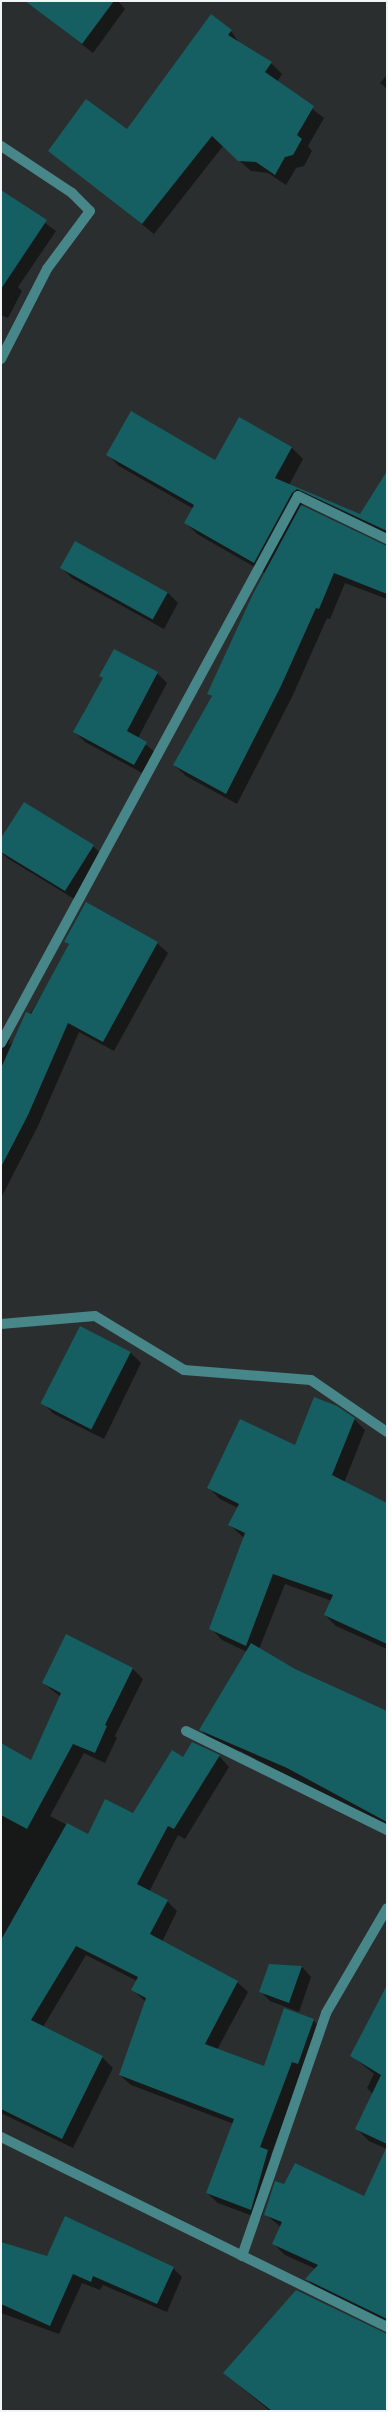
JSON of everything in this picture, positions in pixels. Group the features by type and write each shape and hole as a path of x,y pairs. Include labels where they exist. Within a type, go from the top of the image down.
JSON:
{"street":[{"path":"1,146 72,193 90,211 47,269 1,360"},
{"path":"1,1043 298,496 387,539"},
{"path":"1,1324 95,1316 184,1370 311,1380 387,1432"},
{"path":"186,1731 387,1830"},
{"path":"242,2256 326,2012 387,1908"},
{"path":"1,2137 387,2327"}],"building":[{"path":"25,1 114,1 82,44"},
{"path":"211,14 232,30 228,35 272,62 265,72 314,106 297,135 302,139 293,155 285,157 275,175 256,162 238,161 212,136 142,224 48,151 86,99 127,129"},
{"path":"1,190 47,220 1,289"},
{"path":"131,411 215,460 239,417 292,447 275,478 360,514 387,471 387,531 297,489 292,493 254,563 184,523 194,505 106,455"},
{"path":"301,505 387,546 387,594 334,573 319,609 316,608 281,686 226,794 173,765 212,696 207,694 253,594"},
{"path":"75,541 168,592 153,620 60,568"},
{"path":"114,649 158,672 127,731 147,742 134,765 73,732 103,678 99,676"},
{"path":"24,802 94,845 65,891 1,852 1,838"},
{"path":"86,902 158,942 103,1042 68,1023 28,1115 1,1167 1,1068 26,1012 31,1014 69,944 64,942"},
{"path":"80,1326 131,1352 91,1429 41,1404"},
{"path":"314,1397 337,1406 355,1418 332,1475 387,1503 387,1644 324,1615 333,1595 273,1574 246,1646 209,1629 245,1533 228,1525 239,1504 207,1488 240,1419 295,1445"},
{"path":"66,1634 133,1668 105,1725 107,1726 95,1753 73,1744 27,1829 1,1815 1,1743 31,1760 61,1693 42,1683"},
{"path":"251,1643 295,1669 387,1711 387,1822 287,1768 199,1730"},
{"path":"192,1742 220,1755 174,1829 168,1826 137,1884 168,1900 150,1934 238,1981 205,2044 264,2066 284,2008 314,2019 298,2064 292,2062 260,2147 268,2150 251,2210 206,2193 234,2119 119,2075 146,1998 131,1990 138,1977 76,1946 31,2020 103,2056 62,2139 1,2109 1,1940 67,1823 88,1834 105,1799 133,1813 172,1750 183,1757"},
{"path":"269,1964 302,1966 289,2003 259,1992"},
{"path":"387,1985 387,2144 355,2129 381,2075 350,2056"},
{"path":"387,2146 387,2319 305,2279 318,2265 272,2244 282,2222 264,2215 275,2181 284,2184 295,2163 364,2196"},
{"path":"65,2216 174,2267 157,2304 93,2276 91,2282 73,2274 50,2326 1,2304 1,2242 47,2256"},
{"path":"296,2290 387,2334 387,2411 272,2411 223,2373"}]}
